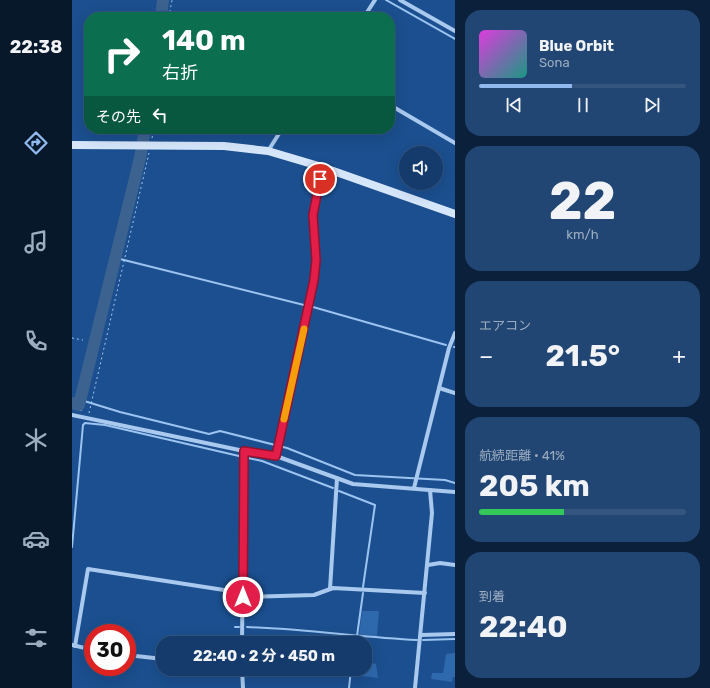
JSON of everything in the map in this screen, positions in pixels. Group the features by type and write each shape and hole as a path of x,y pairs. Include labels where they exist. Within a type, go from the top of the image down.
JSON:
{"street":[{"path":"367,12 375,0"},
{"path":"400,0 455,31"},
{"path":"395,108 455,143"},
{"path":"268,151 279,134"},
{"path":"72,145 224,146 268,151 322,167 455,214"},
{"path":"276,456 314,280 316,260 313,215 322,167"},
{"path":"414,488 449,348 455,333"},
{"path":"439,388 455,393"},
{"path":"72,415 88,417 244,451 276,456 337,478 368,486 455,492"},
{"path":"242,636 244,451"},
{"path":"330,589 337,478"},
{"path":"415,688 428,565 432,512 430,490"},
{"path":"428,565 440,562 455,565"},
{"path":"84,648 73,646 88,569 237,592 243,597 314,595 330,589 425,593"},
{"path":"421,636 455,634"},
{"path":"136,656 156,658"},
{"path":"242,676 243,688"}],"path":[{"path":"170,12 172,0"},
{"path":"88,417 153,134"},
{"path":"72,338 83,340"}],"shaded area":[{"path":"362,611 379,611 377,636 359,635"},
{"path":"455,653 455,677 453,677 452,682 431,679 432,673 443,673 446,654"},
{"path":"372,663 376,664 378,678 362,676 372,676"}],"waterway":[{"path":"162,12 163,0"},
{"path":"386,0 455,39"},
{"path":"72,403 79,405 140,158 144,134"},
{"path":"116,258 304,305"},
{"path":"313,307 446,345"},
{"path":"81,400 120,412 209,434 220,431 287,448 355,475 445,480 455,483"},
{"path":"79,405 81,410"},
{"path":"72,547 83,425 85,423 105,425 239,456"},
{"path":"248,458 262,461 333,488"},
{"path":"339,491 375,505 363,587"},
{"path":"357,636 363,593"},
{"path":"247,627 290,629 417,640"},
{"path":"423,640 455,639"},
{"path":"349,688 350,676"}],"slow traffic":[{"path":"284,419 304,329"}],"route":[{"path":"243,597 244,451 276,456 314,280 316,260 313,215 320,179"}]}
